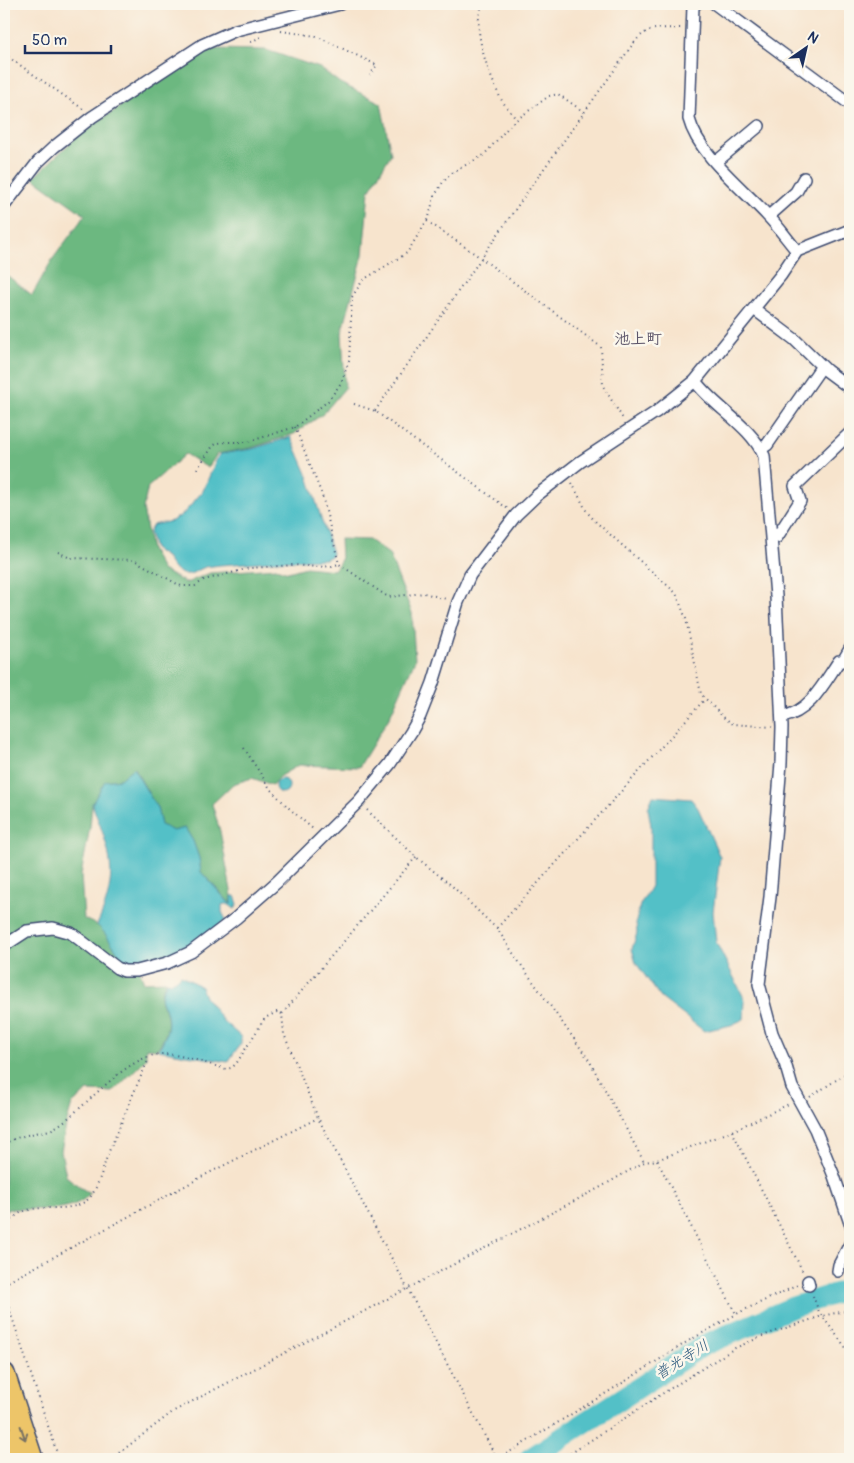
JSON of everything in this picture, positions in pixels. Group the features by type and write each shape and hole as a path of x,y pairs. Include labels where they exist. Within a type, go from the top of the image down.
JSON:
{"highway":[{"path":"4,1374 32,1459"},
{"path":"4,1436 12,1459"}],"street":[{"path":"4,206 38,162 54,147 92,117 202,45 236,30 340,4"},
{"path":"696,4 693,6 692,27 690,119 692,128 698,141 769,216 797,251"},
{"path":"715,4 850,104"},
{"path":"716,162 759,126"},
{"path":"769,216 796,192 804,178"},
{"path":"4,946 27,931 53,928 71,933 108,962 124,971 137,971 167,963 191,952 236,918 277,882 359,801 390,764 420,716 433,683 458,602 470,574 516,515 566,472 656,412 695,381 781,275 797,251 850,230"},
{"path":"754,309 794,339 822,366 850,388"},
{"path":"761,450 822,366"},
{"path":"695,381 741,427 764,456 772,539 782,722 781,763 771,887 759,984 772,1033 785,1063 792,1087 815,1129 850,1223"},
{"path":"772,539 777,537 800,502 795,486 850,433"},
{"path":"782,722 811,702 839,661 843,661 850,649"},
{"path":"838,1271 839,1265 850,1244"}],"path":[{"path":"483,4 478,19 479,32 487,64 501,98 517,119"},
{"path":"843,4 850,12"},
{"path":"375,411 584,112 642,33 650,29 692,27"},
{"path":"280,31 316,36 377,65 370,76"},
{"path":"251,42 270,32"},
{"path":"4,54 77,104 92,117"},
{"path":"198,469 213,446 218,443 248,442 295,427 328,401 341,383 349,361 352,297 363,280 406,253 427,221 434,197 443,182 453,172 484,155 512,123 549,96 558,94 584,112"},
{"path":"427,221 482,258 601,347 603,386 629,429"},
{"path":"354,404 375,411 516,515"},
{"path":"295,427 322,495 340,564 388,597 424,593 458,602"},
{"path":"566,472 587,512 596,522 676,593 686,619 702,694 705,698 723,717 733,724 782,722"},
{"path":"58,552 70,558 134,560 181,586 196,586 204,580 250,568 294,565 319,567 340,564"},
{"path":"496,928 705,698"},
{"path":"244,748 271,790 322,838"},
{"path":"359,801 416,857 451,885 496,928 589,1060 644,1162"},
{"path":"416,857 282,1014 284,1034 318,1118 497,1459 622,1384 690,1340 736,1314 808,1283"},
{"path":"4,1144 13,1138 53,1129 124,1071 148,1057 164,1054 192,1059 226,1069 232,1068 265,1018 277,1012 282,1014"},
{"path":"4,1226 21,1212 72,1206 87,1201 98,1183 148,1057"},
{"path":"111,1459 174,1411 601,1188 644,1162 657,1160 732,1131 813,1095 850,1071"},
{"path":"4,1284 205,1175 318,1118"},
{"path":"732,1131 808,1283 819,1312 850,1353"},
{"path":"657,1160 736,1314"},
{"path":"4,1293 59,1459"},
{"path":"562,1459 735,1348 768,1334 822,1316 850,1310"}],"green space":[{"path":"211,49 266,50 320,68 340,83 381,103 391,154 369,191 363,255 342,333 345,388 323,414 294,434 251,448 217,454 208,468 185,454 148,487 143,509 151,550 162,570 186,583 210,573 276,568 288,572 306,567 334,570 341,560 340,539 369,540 389,554 412,613 415,660 389,718 359,767 299,765 280,776 272,785 252,778 233,784 212,804 220,831 232,896 231,904 201,872 199,858 193,841 185,828 173,831 161,825 157,808 134,768 120,779 105,781 92,804 90,827 81,875 84,919 97,925 104,932 121,957 138,966 144,982 166,981 161,997 168,1022 166,1032 157,1049 146,1048 146,1059 113,1092 88,1091 72,1104 61,1151 66,1176 90,1193 74,1205 52,1209 8,1209 4,1216 4,273 32,295 52,260 85,215 33,178 85,129 117,109 141,89"}],"water":[{"path":"291,437 308,476 332,553 331,556 326,559 220,565 205,567 190,574 182,574 172,567 166,557 154,549 149,532 153,525 172,521 183,514 203,491 217,458 221,454 252,449"},
{"path":"133,768 157,808 161,825 173,831 185,828 193,841 199,858 201,872 230,904 232,903 232,896 235,896 238,904 235,909 227,904 222,905 222,912 226,920 207,939 157,963 138,966 121,957 97,925 109,892 111,878 108,851 92,804 105,781 120,779"},
{"path":"279,779 285,779 289,786 285,793 279,793 275,789 275,783"},
{"path":"653,796 691,799 698,808 720,857 713,912 716,942 745,1000 744,1019 731,1025 704,1031 661,998 636,963 632,949 637,933 636,922 640,905 651,886 651,826 648,808"},
{"path":"181,975 201,987 205,997 223,1021 241,1037 241,1043 228,1062 158,1050 166,1035 168,1025 167,1014 161,995 167,982 175,980"}],"waterway":[{"name":"普光寺川","path":"529,1459 704,1345 793,1307 850,1289"}],"district":[{"name":"池上町","path":"638,339"}]}
